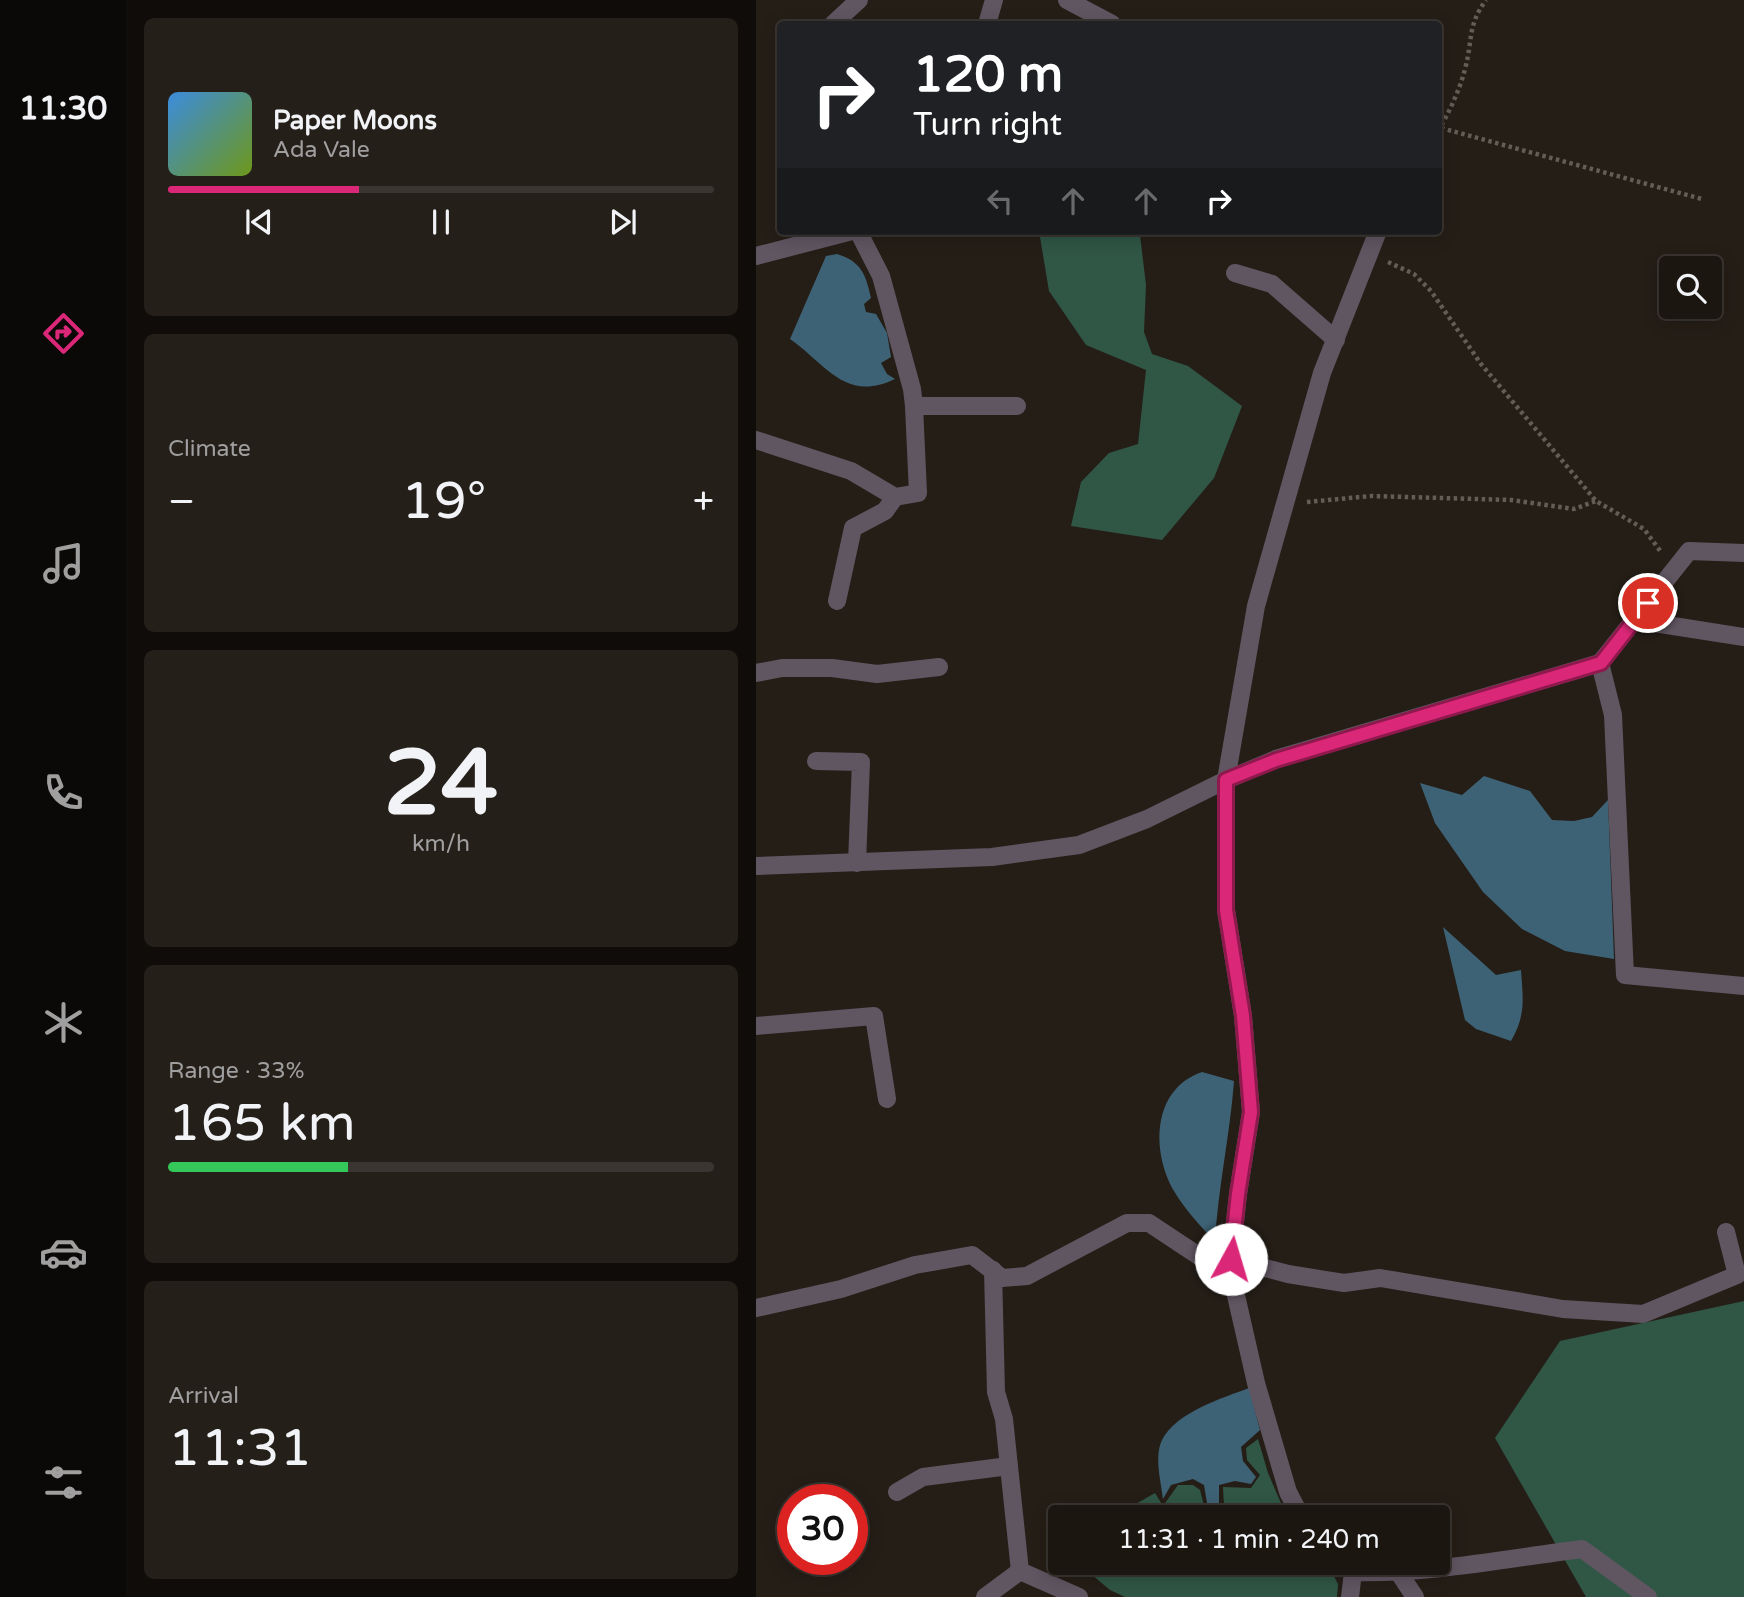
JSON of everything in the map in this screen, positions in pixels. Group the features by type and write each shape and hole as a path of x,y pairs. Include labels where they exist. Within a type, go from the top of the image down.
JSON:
{"street":[{"path":"836,21 859,0"},
{"path":"988,21 993,0"},
{"path":"1067,0 1106,21"},
{"path":"756,256 839,235"},
{"path":"756,440 851,471 895,497 918,494 912,388 881,276 857,235"},
{"path":"1295,1505 1288,1492 1256,1383 1232,1278 1231,1259 1238,1194 1251,1112 1243,1016 1226,910 1226,780 1256,606 1322,373 1377,235"},
{"path":"1235,273 1272,284 1336,340"},
{"path":"915,406 1017,406"},
{"path":"837,601 853,528 886,511 895,497"},
{"path":"756,866 992,856 1079,845 1147,818 1226,780 1276,760 1601,663 1689,551 1744,553"},
{"path":"1634,620 1744,637"},
{"path":"1601,663 1613,715 1625,975 1744,986"},
{"path":"756,673 782,668 832,668 877,674 939,667"},
{"path":"816,761 860,762 857,863"},
{"path":"756,1026 874,1016 887,1099"},
{"path":"756,1308 841,1289 915,1265 972,1255 1002,1278 1027,1276 1127,1223 1149,1223 1232,1278"},
{"path":"1231,1259 1288,1274 1344,1283 1380,1278 1563,1309 1643,1314 1737,1275 1726,1232"},
{"path":"993,1270 996,1392 1004,1419 1020,1571"},
{"path":"897,1492 923,1477 1009,1466"},
{"path":"1450,1568 1582,1549 1648,1597"},
{"path":"985,1597 1020,1571"},
{"path":"1020,1571 1079,1597"},
{"path":"1349,1575 1350,1597"},
{"path":"1400,1575 1415,1597"}],"path":[{"path":"1442,125 1465,69 1476,13 1486,0"},
{"path":"1442,131 1702,199"},
{"path":"1370,254 1414,274 1431,291 1482,364 1596,501 1644,529 1674,570"},
{"path":"1285,505 1371,496 1511,499 1574,509 1596,501"}],"green space":[{"path":"1040,235 1140,235 1146,285 1144,332 1152,354 1188,366 1242,406 1214,478 1162,540 1071,526 1081,482 1109,453 1138,444 1146,370 1086,345 1049,291"},
{"path":"1744,1301 1744,1597 1586,1597 1495,1438 1560,1341"},
{"path":"1258,1439 1268,1473 1282,1505 1224,1505 1223,1487 1251,1488 1260,1475 1247,1460 1246,1448"},
{"path":"1178,1485 1193,1485 1200,1490 1204,1505 1164,1505"},
{"path":"1155,1493 1162,1505 1134,1505"},
{"path":"1092,1575 1333,1575 1338,1584 1337,1597 1125,1597 1110,1590"}],"water":[{"path":"837,254 857,265 867,282 871,298 864,304 866,312 876,314 887,333 891,357 881,363 887,374 895,379 878,385 849,383 826,369 790,339 826,256"},
{"path":"1484,776 1530,791 1552,820 1574,821 1592,817 1608,800 1614,959 1565,951 1522,929 1483,892 1435,823 1420,783 1462,795"},
{"path":"1443,927 1496,975 1521,970 1521,1015 1511,1041 1476,1029 1465,1020"},
{"path":"1202,1072 1234,1081 1215,1242 1174,1191 1162,1158 1160,1140 1165,1107 1173,1092 1185,1080"},
{"path":"1249,1388 1260,1430 1241,1447 1243,1461 1256,1477 1251,1484 1235,1481 1219,1485 1218,1505 1207,1505 1204,1485 1193,1479 1171,1485 1163,1499 1158,1454 1162,1440 1178,1421 1214,1401"}],"route":[{"path":"1231,1259 1251,1112 1243,1016 1226,910 1226,780 1276,760 1601,663 1648,603"}]}
